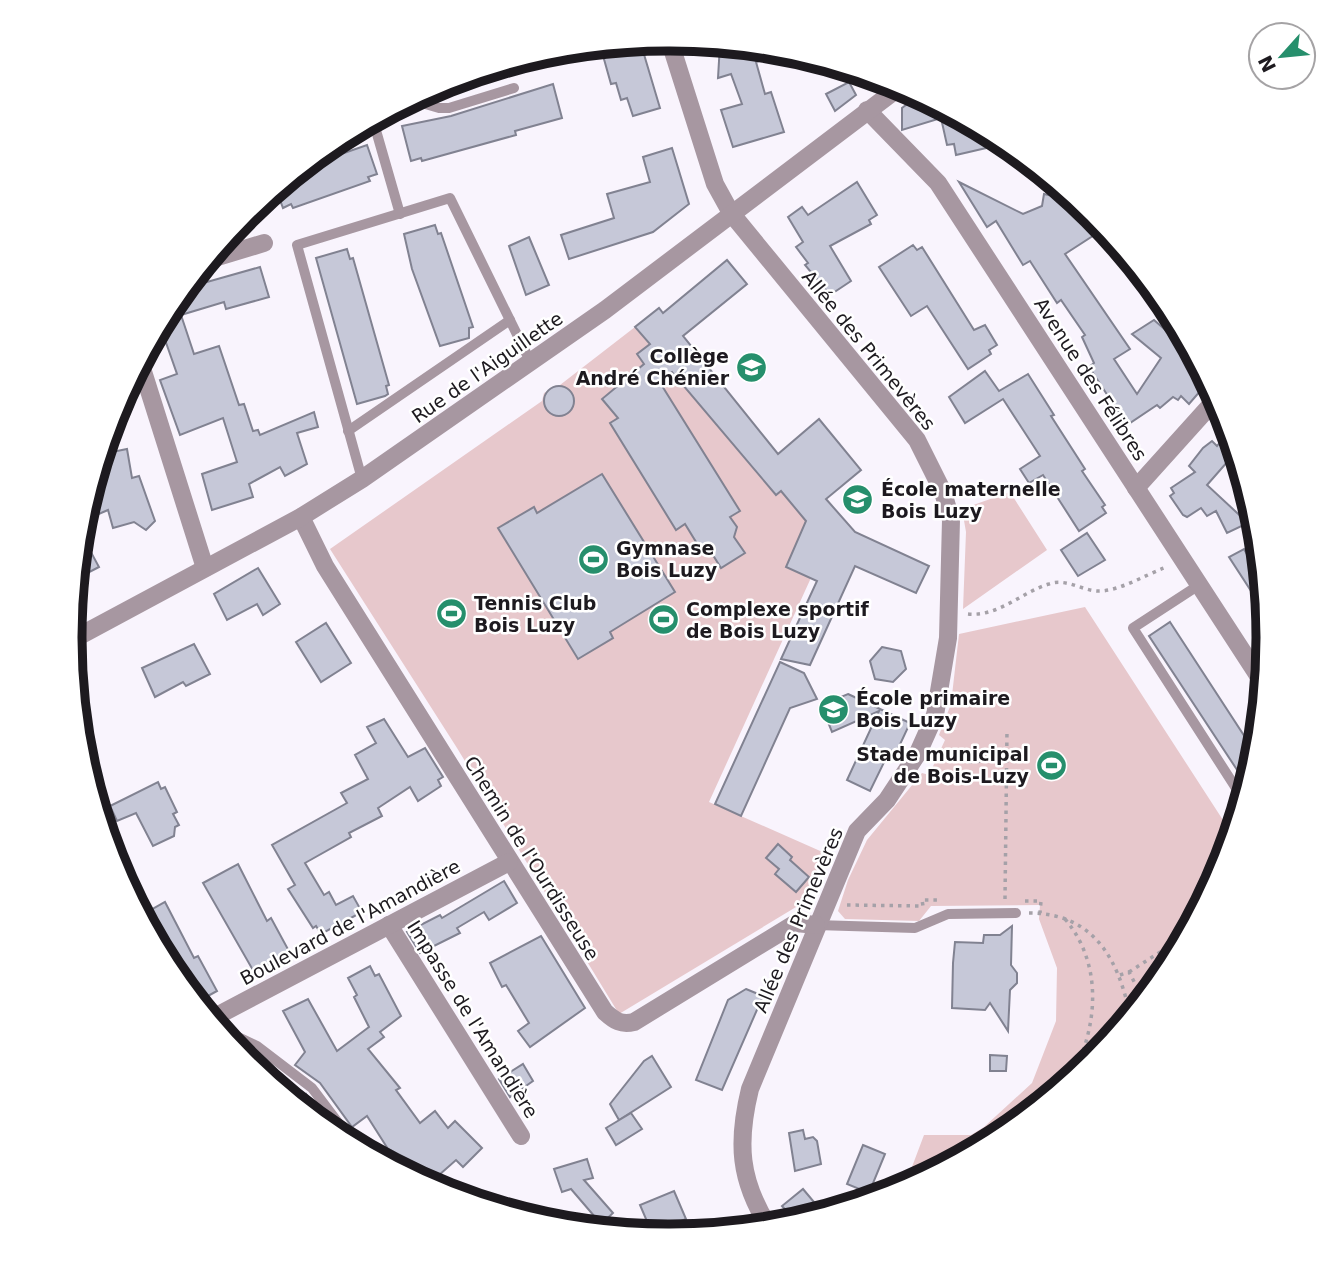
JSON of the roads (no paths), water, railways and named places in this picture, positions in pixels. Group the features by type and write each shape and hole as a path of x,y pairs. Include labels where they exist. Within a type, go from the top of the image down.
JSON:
{"street":[{"name":"Allée des Primevères","path":"673,51 715,184 732,213 917,440 943,492 951,520 947,638 935,715 928,734 887,800 857,831 750,1089 742,1120 743,1163 751,1200 762,1216"},
{"name":"Rue de l'Aiguillette","path":"82,634 301,517 362,479 605,310 890,94"},
{"name":"Avenue des Félibres","path":"867,110 938,183 1254,669"},
{"path":"225,255 264,243"},
{"path":"145,374 205,568"},
{"path":"1136,488 1208,407"},
{"name":"Chemin de l'Ourdisseuse","path":"301,517 325,566 605,1012 623,1024 634,1022 796,923 816,925"},
{"name":"Boulevard de l'Amandière","path":"220,1014 509,862"},
{"name":"Impasse de l'Amandière","path":"389,925 521,1136"}],"lane":[{"path":"425,104 449,108 514,88"},
{"path":"376,129 400,214"},
{"path":"362,479 297,245 450,198 530,361"},
{"path":"348,431 510,320"},
{"path":"1199,585 1133,628 1236,788"},
{"path":"816,925 915,928 948,914 1011,913"},
{"path":"242,1039 257,1046 312,1088 336,1120"}],"place":[{"name":"Collège André Chénier","path":"752,367"},
{"name":"École maternelle Bois Luzy","path":"858,500"},
{"name":"Gymnase Bois Luzy","path":"593,559"},
{"name":"Tennis Club Bois Luzy","path":"451,614"},
{"name":"Complexe sportif de Bois Luzy","path":"663,620"},
{"name":"École primaire Bois Luzy","path":"833,709"},
{"name":"Stade municipal de Bois-Luzy","path":"1052,765"}]}
